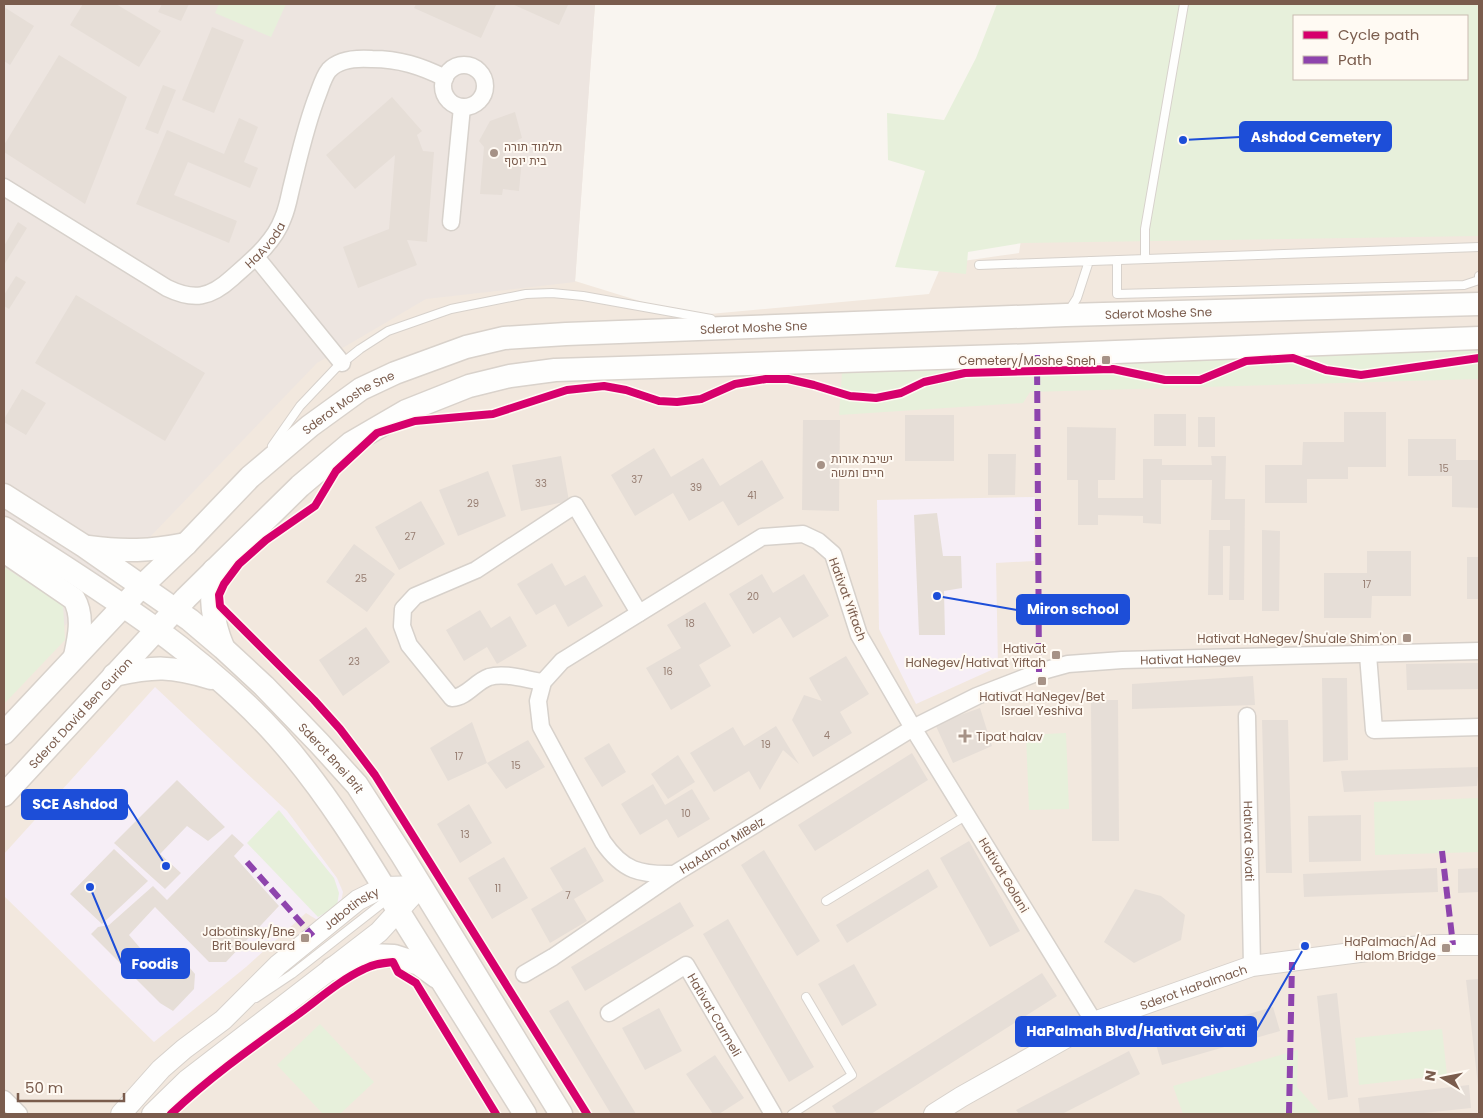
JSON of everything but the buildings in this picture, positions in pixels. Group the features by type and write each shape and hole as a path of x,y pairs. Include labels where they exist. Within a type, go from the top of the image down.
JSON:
{"main road":[{"name":"Sderot Moshe Sne","path":"123,607 250,478 310,426 361,390 395,373 466,347 504,338 1066,315 1479,304"},
{"path":"156,630 300,486 351,443 406,411 469,386 510,376 555,370 1037,355 1479,338"},
{"name":"Sderot Bnei Brit","path":"4,495 84,546 175,609 223,648 288,710 357,785 560,1114"},
{"name":"Sderot Bnei Brit","path":"4,528 123,607 188,653 276,735 300,763 354,839 525,1114"},
{"path":"84,546 131,551 152,550 186,544"},
{"path":"4,551 74,599 80,618 75,656"},
{"path":"214,570 212,607 217,633 223,648"},
{"path":"4,733 123,607"},
{"name":"Sderot David Ben Gurion","path":"4,795 156,630"},
{"path":"114,675 137,670 168,668 183,670 220,681"},
{"path":"332,969 352,958 370,954 394,956 419,964 442,981"}],"street":[{"name":"HaAvoda","path":"4,187 167,288 180,294 193,296 208,295 221,288 267,245 283,219 313,105 329,70 339,62 367,58 390,59 410,63 444,78"},
{"path":"461,65 474,68 483,79 485,85 480,99 469,106 462,107 456,106 446,97 443,90 444,78 454,67 461,65"},
{"path":"451,222 462,107"},
{"path":"256,256 342,364"},
{"path":"575,505 639,613 562,661 543,682 506,676 489,677 459,697 452,698 409,644 402,626 403,609 415,596 476,570 575,505"},
{"name":"Hativat Yiftach","path":"639,613 762,536 802,534 818,542 833,554 859,635 913,728"},
{"name":"Hativat HaNegev","path":"913,728 977,696 1039,672 1068,664 1122,660 1479,651"},
{"path":"1368,655 1374,730 1479,727"},
{"name":"HaAdmor MiBelz","path":"543,682 538,701 541,727 603,842 611,854 620,862 650,875 674,874 913,728"},
{"name":"Hativat Givati","path":"1247,716 1252,966"},
{"name":"Hativat Golani","path":"913,728 1094,1022"},
{"path":"524,974 553,957 674,874"},
{"name":"Jabotinsky","path":"121,1114 167,1064 224,1020 278,966 358,900 391,898 421,886"},
{"path":"152,1114 187,1080 379,932 391,898"},
{"name":"Sderot HaPalmach","path":"934,1114 957,1106 1094,1022 1252,966 1375,950 1435,945 1479,945"},
{"name":"Hativat Carmeli","path":"609,1013 686,966 768,1112"},
{"path":"4,1099 20,1114"}],"lane":[{"path":"1146,259 1145,229 1184,4"},
{"path":"979,265 1479,247"},
{"path":"1117,260 1117,294 1464,285 1478,280 1479,276"},
{"path":"1066,315 1077,298 1089,261"},
{"path":"250,478 300,406 342,364 360,349 388,331 451,309 526,294 552,293 582,296 755,328"},
{"path":"826,900 967,814"},
{"path":"792,1114 852,1075 806,997"}],"shaded area":[{"path":"4,4 595,4 575,281 688,316 929,294 942,264 1019,253 1057,4 1479,4 1479,1114 4,1114"},
{"path":"4,4 595,4 575,282 426,299 317,363 4,689"},
{"path":"1035,497 1034,561 996,563 998,667 916,704 879,629 877,500"},
{"path":"155,687 287,811 337,878 343,892 340,907 319,921 306,913 246,967 154,1042 4,896 4,854"}],"green space":[{"path":"219,4 286,4 271,37 215,13"},
{"path":"997,4 1479,4 1479,236 1022,243 968,252 966,274 895,267 925,171 888,160 887,113 944,120 976,58"},
{"path":"1479,347 1479,379 1030,392 1023,403 839,415 842,372"},
{"path":"4,567 63,605 65,640 4,704"},
{"path":"1066,733 1069,809 1029,810 1026,735"},
{"path":"1479,798 1479,852 1375,855 1374,802"},
{"path":"279,810 334,878 339,893 337,906 318,917 247,843"},
{"path":"320,1024 374,1082 340,1114 323,1114 277,1065"},
{"path":"1442,1029 1447,1075 1359,1085 1355,1038"},
{"path":"1298,1050 1297,1087 1321,1114 1183,1114 1173,1086"}],"marked path":[{"path":"1037,355 1039,672"},
{"path":"1442,851 1453,945"},
{"path":"247,862 313,936"},
{"path":"1289,1114 1292,962"}],"cycle path":[{"path":"587,1114 375,775 340,729 314,700 220,606 219,595 224,584 239,564 266,540 315,506 336,471 377,433 415,421 493,414 567,390 604,386 626,390 659,401 677,402 701,399 735,384 766,379 788,379 850,396 876,398 901,393 924,382 965,373 1113,369 1165,380 1200,380 1246,361 1293,358 1326,370 1361,375 1479,358"},
{"path":"171,1114 232,1062 338,984 367,967 393,962 398,972 416,983 496,1114"}],"place":[{"name":"Ashdod Cemetery","path":"1183,140"},
{"name":"תלמוד תורה בית יוסף","path":"494,153"},
{"name":"Cemetery/Moshe Sneh","path":"1106,360"},
{"name":"ישיבת אורות חיים ומשה","path":"821,465"},
{"name":"Miron school","path":"937,596"},
{"name":"Hativat HaNegev/Shu'ale Shim'on","path":"1407,638"},
{"name":"Hativat HaNegev/Hativat Yiftah","path":"1056,655"},
{"name":"Hativat HaNegev/Bet Israel Yeshiva","path":"1042,681"},
{"name":"Tipat halav","path":"965,736"},
{"name":"SCE Ashdod","path":"166,866"},
{"name":"Foodis","path":"90,887"},
{"name":"Jabotinsky/Bne Brit Boulevard","path":"305,938"},
{"name":"HaPalmah Blvd/Hativat Giv'ati","path":"1305,946"},
{"name":"HaPalmach/Ad Halom Bridge","path":"1446,948"}]}
